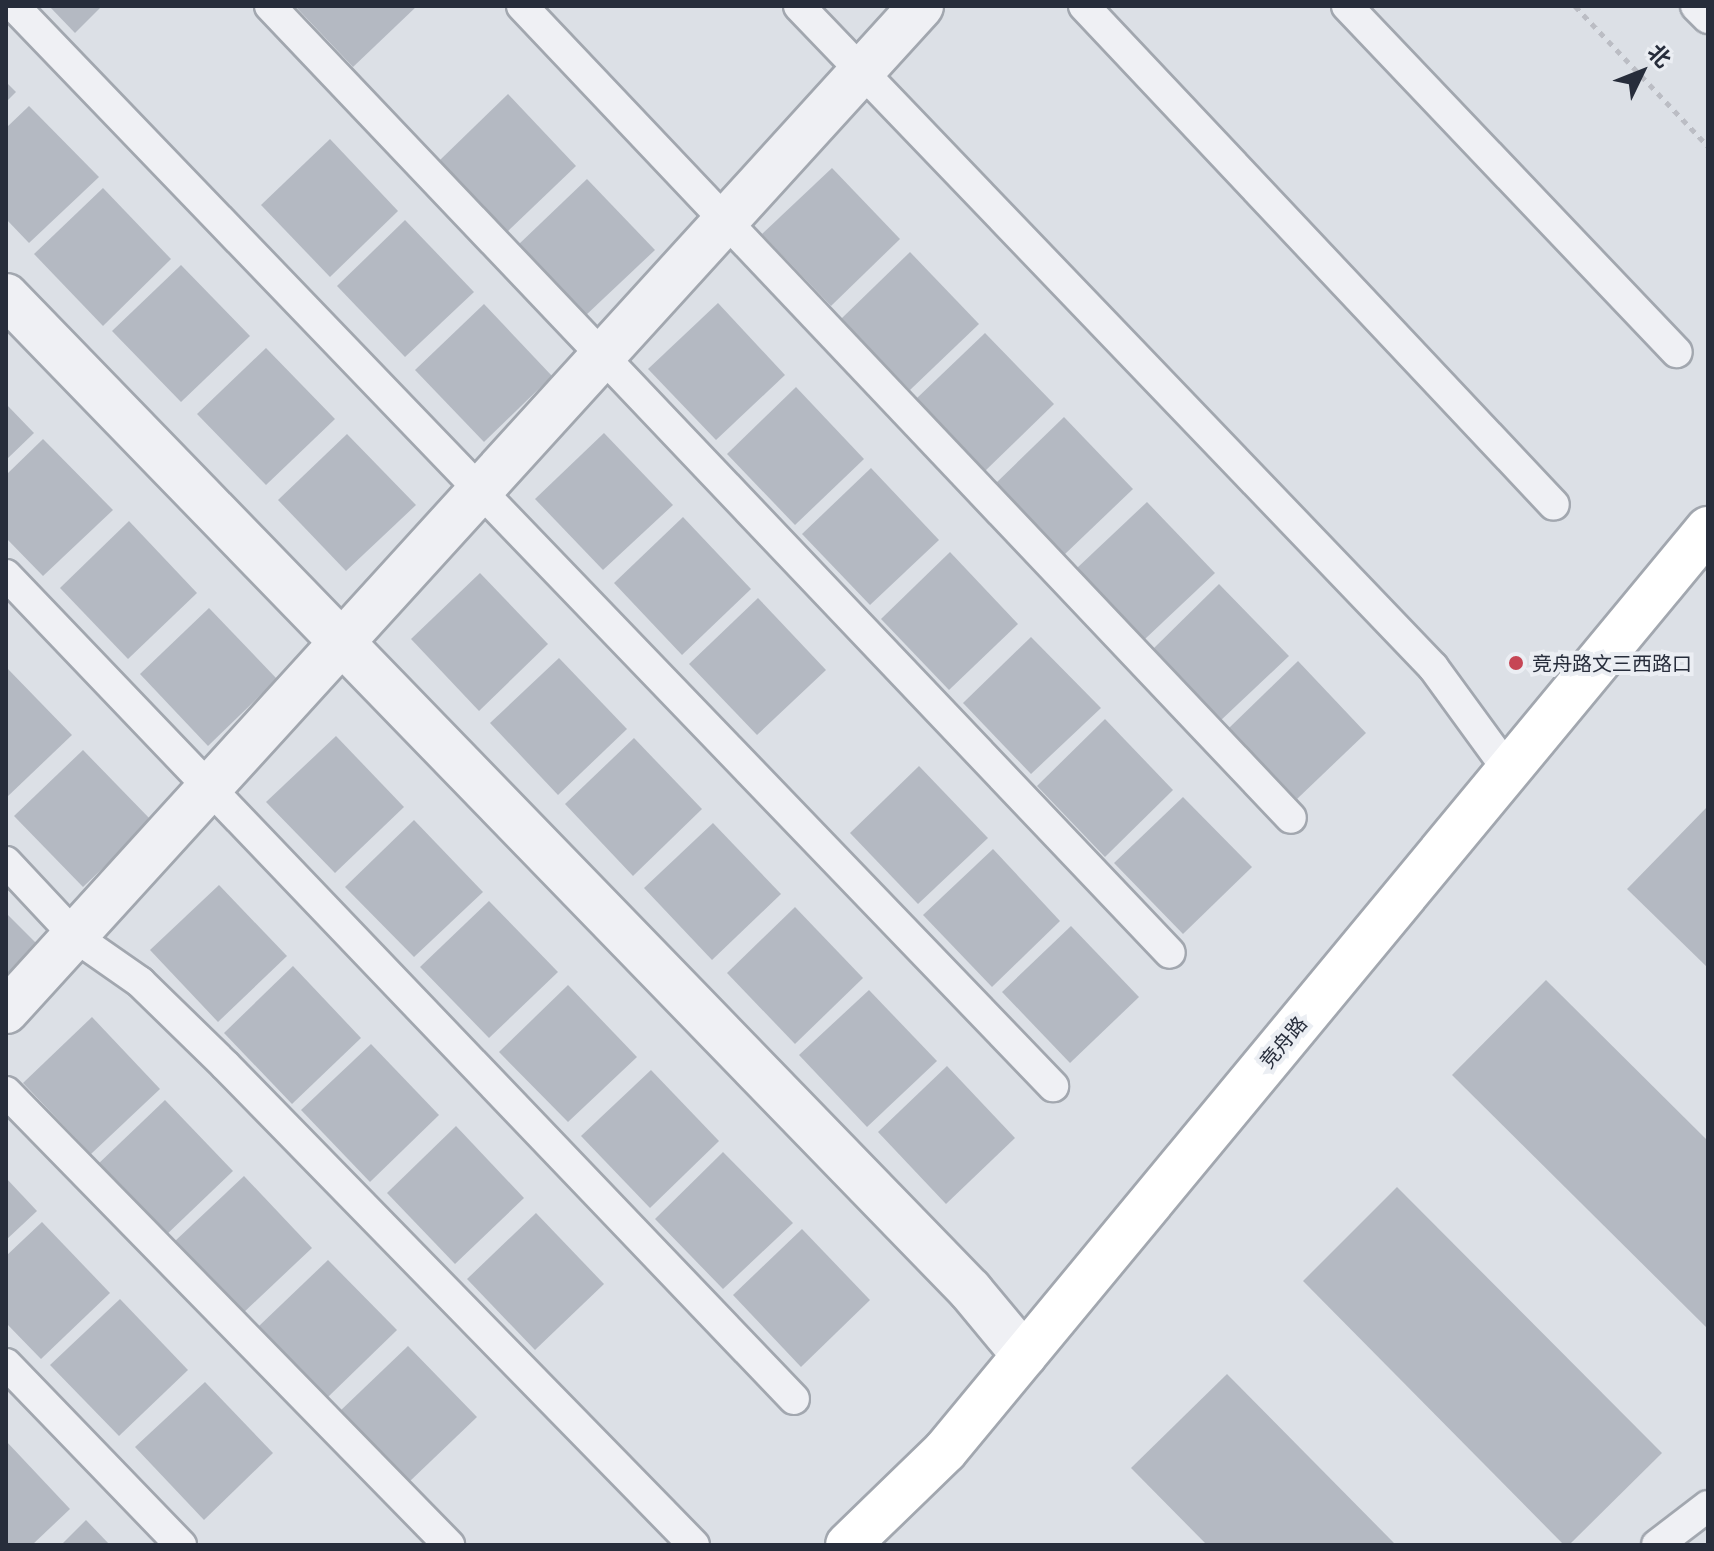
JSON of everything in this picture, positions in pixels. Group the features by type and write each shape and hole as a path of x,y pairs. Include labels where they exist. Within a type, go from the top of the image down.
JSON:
{"street":[{"path":"6,1011 77,938 921,6"},
{"path":"6,296 970,1290 1024,1355"},
{"name":"竞舟路","path":"848,1545 945,1451 1708,529"}],"lane":[{"path":"14,6 1053,1086"},
{"path":"270,6 606,354 1170,953"},
{"path":"522,6 728,220 1291,818"},
{"path":"799,6 1433,667 1508,770"},
{"path":"1084,6 1554,505"},
{"path":"1347,6 1677,352"},
{"path":"1696,6 1708,18"},
{"path":"6,575 794,1399"},
{"path":"6,862 77,938 150,992 694,1545"},
{"path":"6,1092 449,1545"},
{"path":"6,1364 181,1545"},
{"path":"1657,1545 1708,1506"}],"path":[{"path":"1575,6 1708,146"}],"building":[{"path":"49,6 102,6 75,33"},
{"path":"295,6 417,6 353,67"},
{"path":"6,82 16,92 6,102"},
{"path":"508,94 576,166 507,232 439,161"},
{"path":"29,106 99,177 29,243 6,219 6,128"},
{"path":"330,139 398,211 330,277 261,205"},
{"path":"832,168 900,239 831,306 762,234"},
{"path":"587,179 655,250 585,316 518,245"},
{"path":"103,188 171,259 103,326 34,254"},
{"path":"405,220 474,292 405,357 337,286"},
{"path":"910,252 979,324 910,390 841,319"},
{"path":"181,265 250,336 181,402 112,331"},
{"path":"718,303 785,375 716,440 648,369"},
{"path":"484,304 552,376 484,442 415,370"},
{"path":"985,333 1054,404 985,471 916,399"},
{"path":"266,348 335,419 266,485 197,414"},
{"path":"796,387 864,459 795,525 727,454"},
{"path":"6,404 34,433 6,460"},
{"path":"1064,417 1133,489 1064,555 995,484"},
{"path":"604,433 673,505 603,570 535,499"},
{"path":"347,434 416,505 346,571 278,500"},
{"path":"43,439 113,510 43,576 6,538 6,475"},
{"path":"871,468 939,540 870,605 802,534"},
{"path":"1147,502 1215,573 1145,639 1077,568"},
{"path":"683,517 751,589 682,655 614,583"},
{"path":"129,521 197,593 128,659 60,588"},
{"path":"950,552 1018,624 949,690 881,619"},
{"path":"480,573 548,644 479,711 411,639"},
{"path":"1219,584 1289,656 1219,722 1151,651"},
{"path":"758,598 826,670 757,735 689,664"},
{"path":"209,608 277,679 208,746 140,674"},
{"path":"1031,637 1101,708 1031,774 963,703"},
{"path":"559,658 627,729 558,795 490,723"},
{"path":"1298,661 1366,733 1297,799 1229,728"},
{"path":"6,667 72,735 6,798"},
{"path":"1105,719 1173,790 1105,857 1037,786"},
{"path":"336,736 404,807 335,873 266,802"},
{"path":"634,738 702,809 633,876 565,804"},
{"path":"83,750 152,821 83,887 14,816"},
{"path":"919,766 988,838 918,904 850,833"},
{"path":"1183,797 1252,867 1183,934 1114,863"},
{"path":"1708,806 1708,968 1627,889"},
{"path":"414,820 483,892 414,957 345,887"},
{"path":"713,823 781,894 712,960 644,888"},
{"path":"993,849 1060,921 992,987 923,915"},
{"path":"219,885 287,956 218,1022 150,950"},
{"path":"489,901 558,972 489,1038 420,967"},
{"path":"795,907 863,978 795,1044 727,973"},
{"path":"6,913 38,945 6,975"},
{"path":"1071,926 1139,997 1070,1063 1002,992"},
{"path":"293,966 361,1038 292,1104 224,1033"},
{"path":"1546,980 1708,1141 1708,1329 1452,1075"},
{"path":"568,985 637,1057 568,1122 499,1052"},
{"path":"869,990 937,1061 867,1127 799,1055"},
{"path":"92,1017 160,1089 91,1154 23,1083"},
{"path":"371,1044 439,1115 370,1182 301,1110"},
{"path":"947,1066 1015,1138 946,1204 878,1132"},
{"path":"651,1070 719,1141 650,1208 581,1136"},
{"path":"165,1100 233,1171 164,1237 96,1166"},
{"path":"456,1126 524,1198 455,1264 387,1193"},
{"path":"723,1152 793,1223 723,1289 655,1219"},
{"path":"244,1176 312,1248 242,1314 174,1242"},
{"path":"6,1178 37,1211 6,1240"},
{"path":"1397,1187 1662,1453 1569,1545 1564,1545 1303,1281"},
{"path":"536,1213 604,1284 535,1350 467,1279"},
{"path":"42,1222 110,1293 41,1359 6,1323 6,1256"},
{"path":"802,1229 870,1300 801,1367 733,1295"},
{"path":"328,1260 397,1330 328,1397 259,1326"},
{"path":"120,1299 188,1370 119,1436 50,1365"},
{"path":"408,1346 477,1417 408,1483 339,1412"},
{"path":"1227,1374 1396,1545 1207,1545 1131,1468"},
{"path":"205,1382 273,1453 204,1520 135,1447"},
{"path":"6,1441 70,1509 32,1545 6,1545"},
{"path":"86,1520 110,1545 61,1545"}],"place":[{"name":"竞舟路文三西路口","path":"1516,663"}]}
